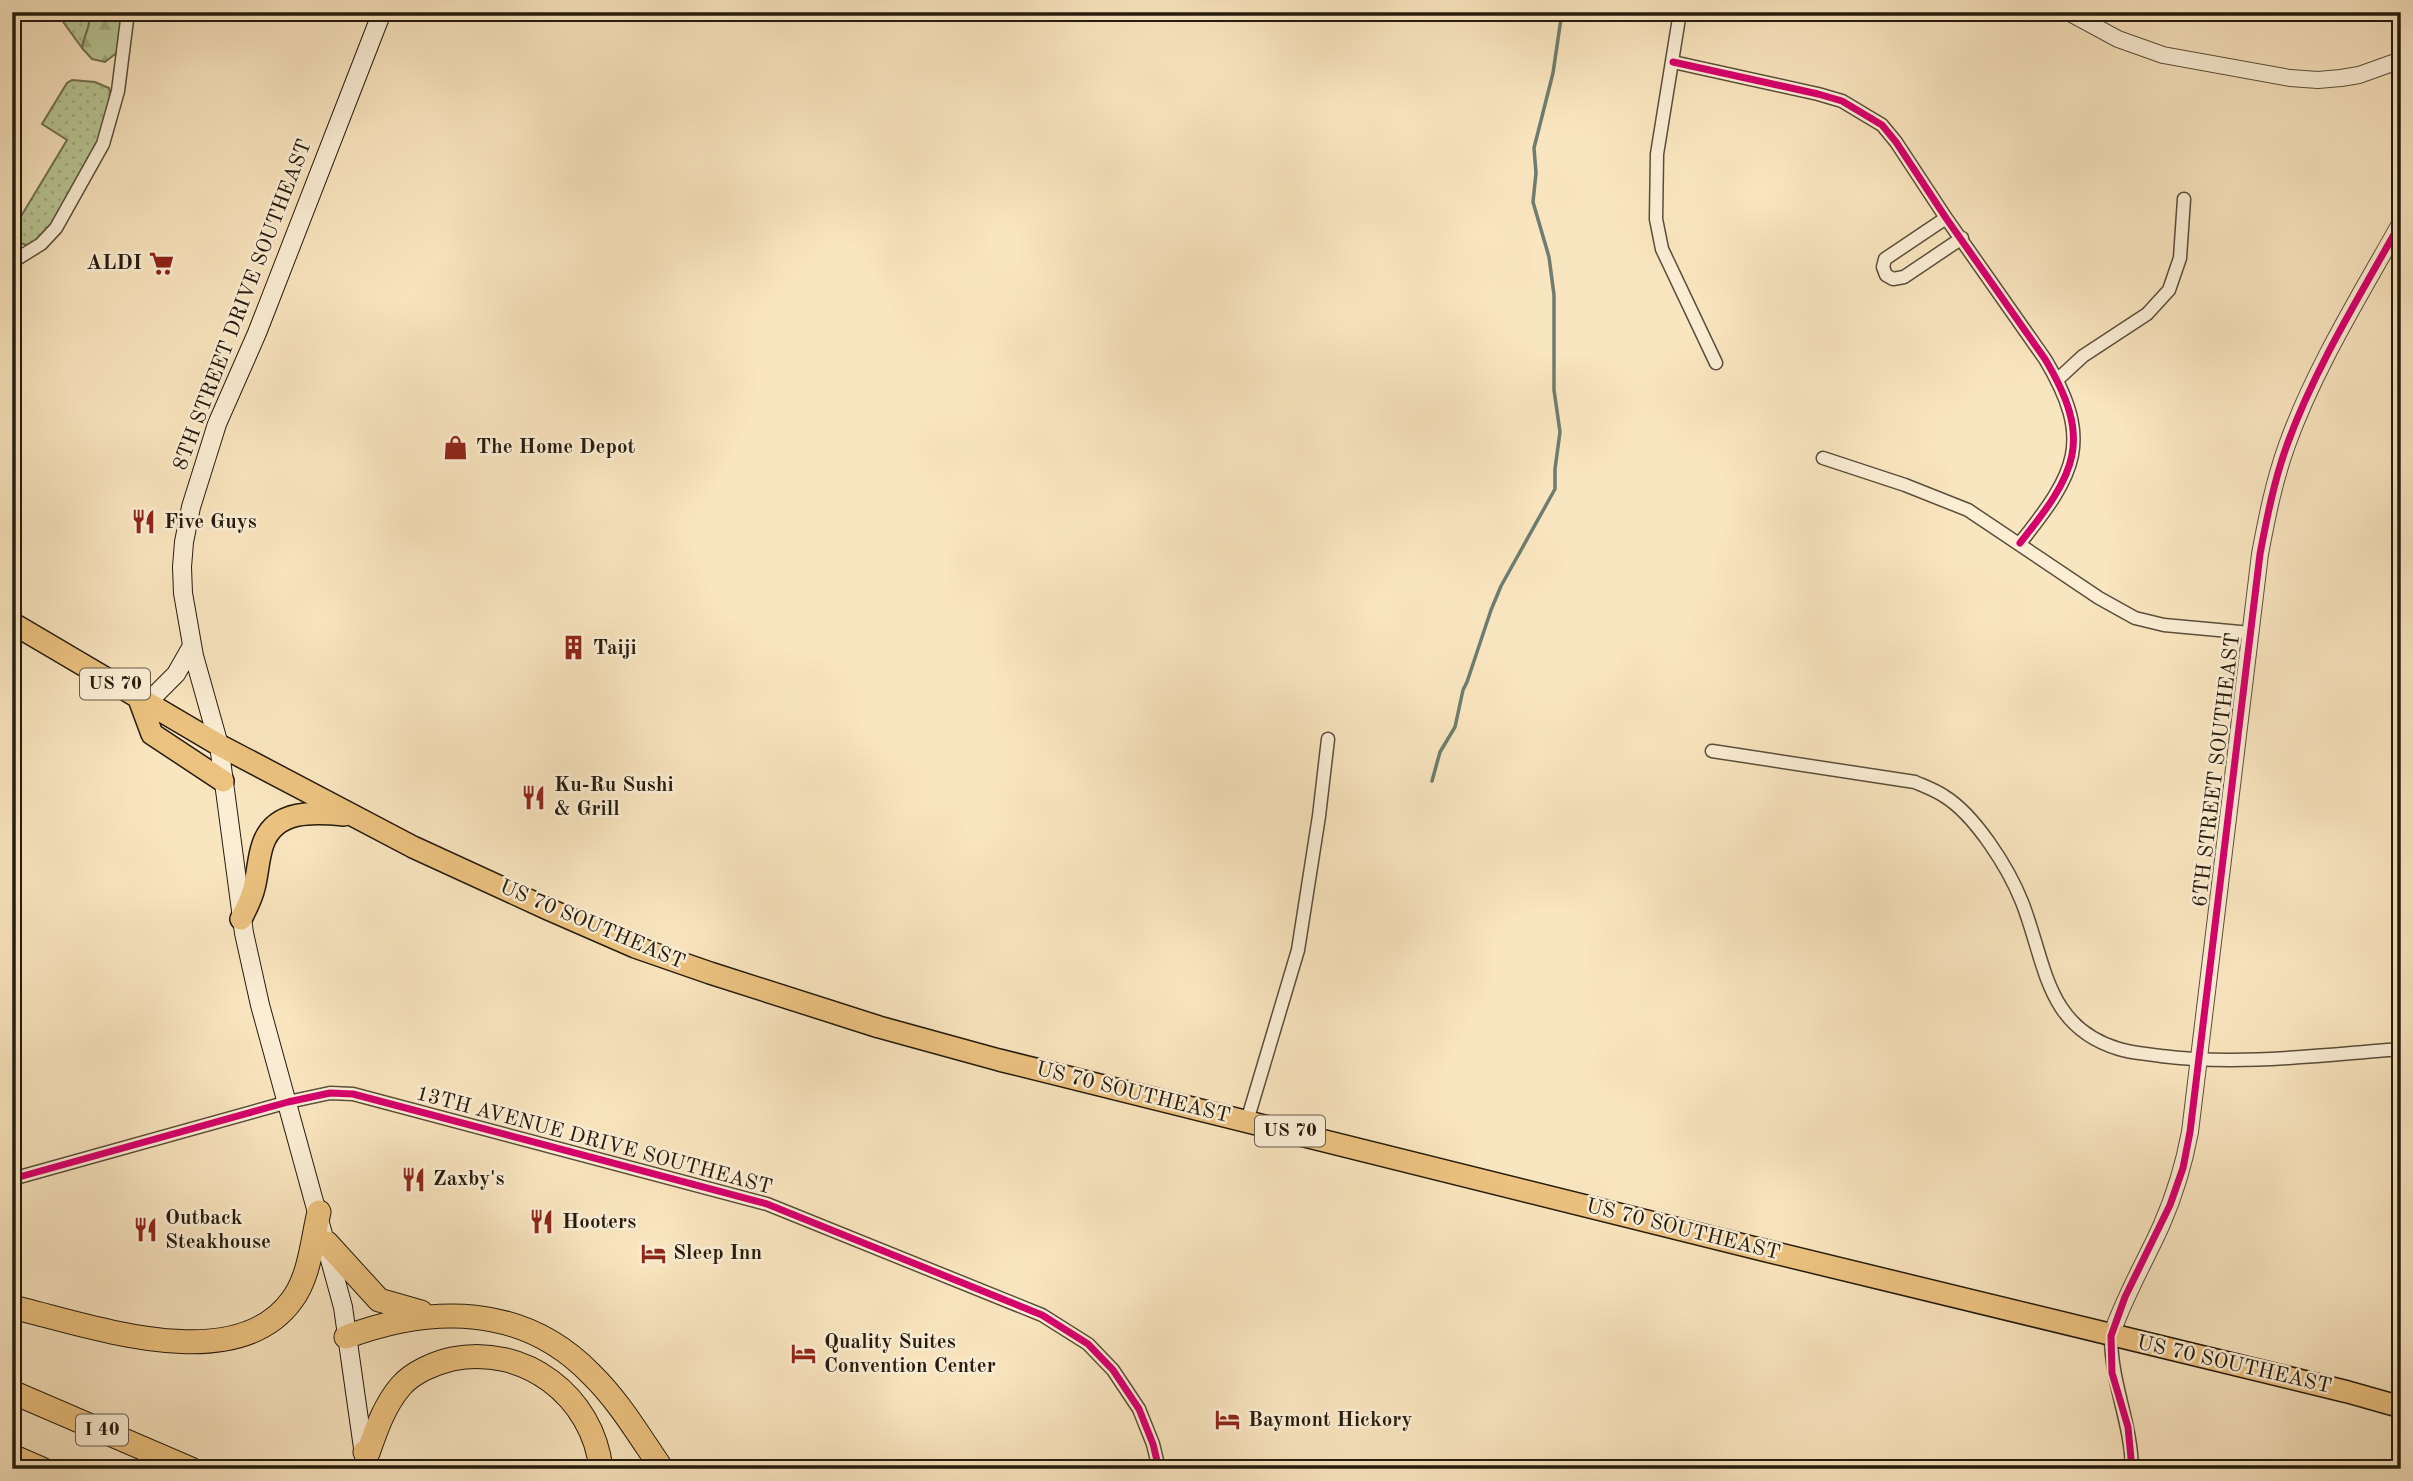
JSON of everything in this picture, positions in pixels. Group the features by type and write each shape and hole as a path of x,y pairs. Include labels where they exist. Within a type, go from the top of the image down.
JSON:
{"highway":[{"path":"12,1307 157,1340 201,1342 229,1338 274,1318 292,1300 304,1277 319,1212"},
{"path":"327,1243 379,1300 410,1310 484,1318 514,1325 543,1338 570,1355 594,1376 662,1469"},
{"path":"346,1337 398,1321 445,1315"},
{"path":"365,1461 377,1426 401,1385 426,1368 445,1361 485,1356 520,1363 556,1384 584,1418 596,1442 601,1469"},
{"name":"I 40","path":"12,1392 191,1469"},
{"path":"12,1456 42,1469"}],"main road":[{"name":"8TH STREET DRIVE SOUTHEAST","path":"365,1461 343,1307 260,1005 242,919 219,745 192,646 183,593 182,567 184,542 199,478 217,424 257,333 382,12"},
{"name":"US 70 SOUTHEAST","path":"12,623 219,745 413,847 635,947 710,973 937,1043 2401,1407"},
{"path":"192,646 176,674 143,701 152,734 223,781"},
{"path":"242,919 254,889 259,859 268,832 282,821 299,814 313,812 355,817"}],"street":[{"path":"12,262 41,244 56,228 103,144 118,91 128,12"},
{"path":"1680,12 1657,154 1657,226 1662,248 1716,363"},
{"path":"2068,12 2118,39 2163,55 2290,78 2341,78 2359,75 2401,60"},
{"path":"1673,62 1842,101 1882,125 1896,142 2057,380 2073,420 2073,454 2053,499 2020,543"},
{"path":"2057,380 2083,356 2147,314 2169,290 2180,258 2184,199"},
{"path":"1946,218 1885,259 1883,267 1886,275 1893,279 1903,277 1962,238"},
{"name":"6TH STREET SOUTHEAST","path":"2110,1336 2125,1297 2161,1226 2178,1183 2190,1132 2260,554 2270,502 2301,410 2401,222"},
{"path":"1823,458 1905,485 1968,510 2099,598 2135,618 2164,625 2251,633"},
{"path":"1247,1121 1298,950 1320,816 1328,739"},
{"path":"1712,751 1914,782 1945,796 1980,833 2009,874 2022,901 2054,999 2069,1021 2119,1049 2200,1061 2401,1049"},
{"name":"13TH AVENUE DRIVE SOUTHEAST","path":"12,1179 288,1102 330,1093 354,1094 733,1194 791,1213 1042,1315 1088,1344 1114,1370 1139,1409 1153,1444 1159,1469"},
{"path":"2110,1336 2112,1373 2128,1427 2132,1469"}],"green space":[{"path":"56,12 90,12 90,23 82,48"},
{"path":"90,12 124,12 119,51 105,62 92,59 82,48"},
{"path":"72,80 95,82 109,88 112,100 103,133 48,232 34,243 26,245 12,240 12,227 14,228 67,140 42,124 67,83"}],"waterway":[{"path":"1432,781 1440,752 1455,727 1463,690 1501,586 1555,489 1560,432 1554,390 1554,295 1549,257 1533,202 1536,173 1534,148 1553,73 1562,12"}],"cycle path":[{"path":"1673,62 1842,101 1882,125 1896,142 2045,359 2070,412 2072,456 2065,476 2020,543"},
{"path":"2132,1469 2128,1427 2112,1373 2111,1336 2125,1297 2170,1205 2183,1168 2190,1132 2260,554 2268,513 2287,445 2311,387 2401,222"},
{"path":"12,1179 288,1102 330,1093 353,1094 767,1204 1042,1315 1088,1344 1113,1370 1139,1409 1153,1444 1159,1469"}],"place":[{"name":"ALDI","path":"162,263"},
{"name":"The Home Depot","path":"456,447"},
{"name":"Five Guys","path":"144,522"},
{"name":"Taiji","path":"573,648"},
{"name":"Ku-Ru Sushi & Grill","path":"534,797"},
{"name":"Zaxby's","path":"413,1179"},
{"name":"Hooters","path":"542,1222"},
{"name":"Outback Steakhouse","path":"145,1230"},
{"name":"Sleep Inn","path":"653,1253"},
{"name":"Quality Suites Convention Center","path":"804,1354"},
{"name":"Baymont Hickory","path":"1228,1420"}]}
